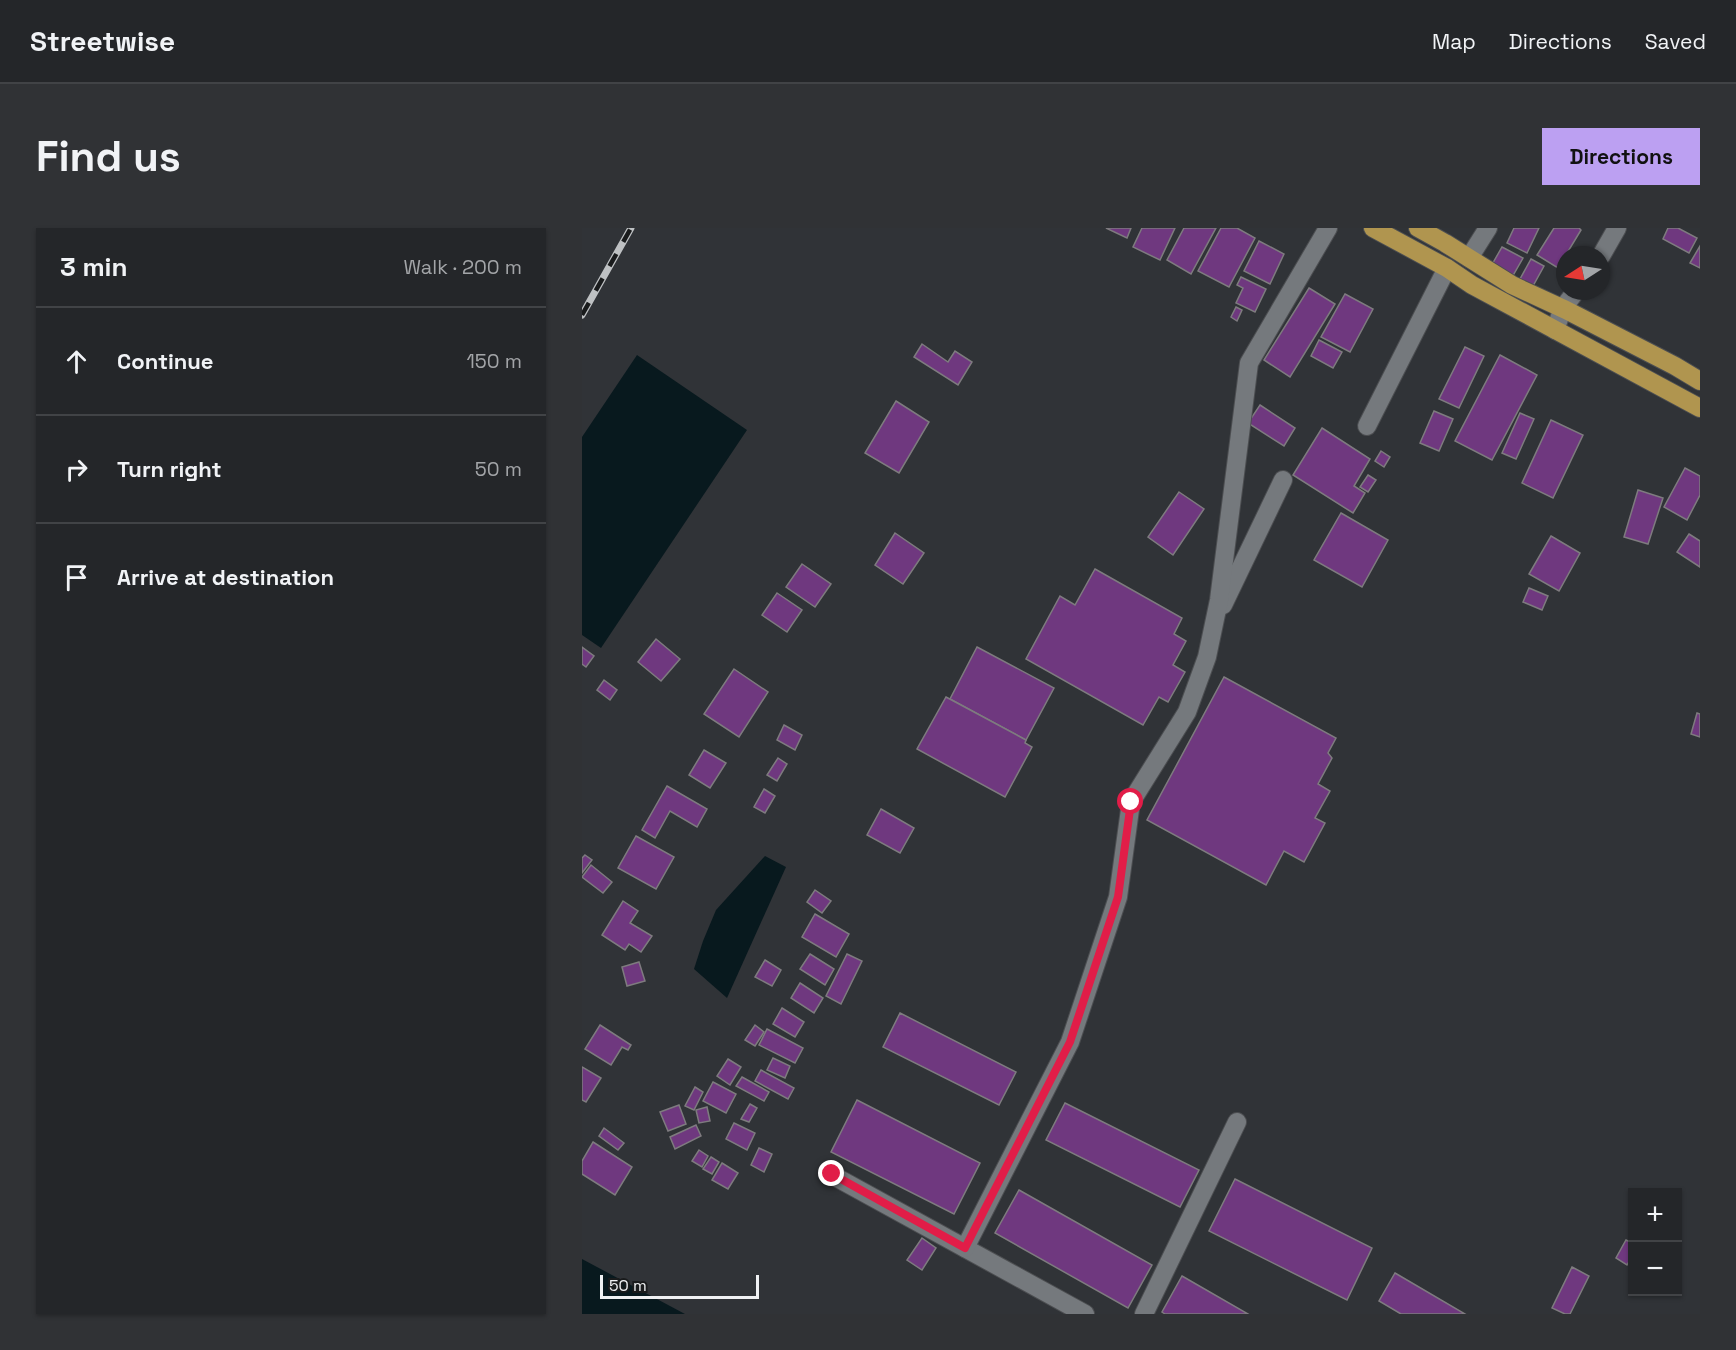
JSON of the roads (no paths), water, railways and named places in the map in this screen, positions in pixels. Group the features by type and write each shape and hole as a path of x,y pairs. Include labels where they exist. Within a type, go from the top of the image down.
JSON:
{"main road":[{"path":"1373,228 1447,268 1472,285 1700,408"},
{"path":"1418,228 1512,285 1563,308 1700,381"}],"street":[{"path":"965,1248 1070,1042 1118,897 1131,802 1187,712 1207,657 1219,600 1249,363 1328,228"},
{"path":"1469,258 1488,228"},
{"path":"1608,246 1617,228"},
{"path":"1367,426 1447,268"},
{"path":"1555,330 1563,308 1569,300"},
{"path":"1214,626 1283,480"},
{"path":"1144,1314 1237,1122"},
{"path":"832,1174 1085,1314"}],"railway":[{"path":"582,315 631,228"}]}
